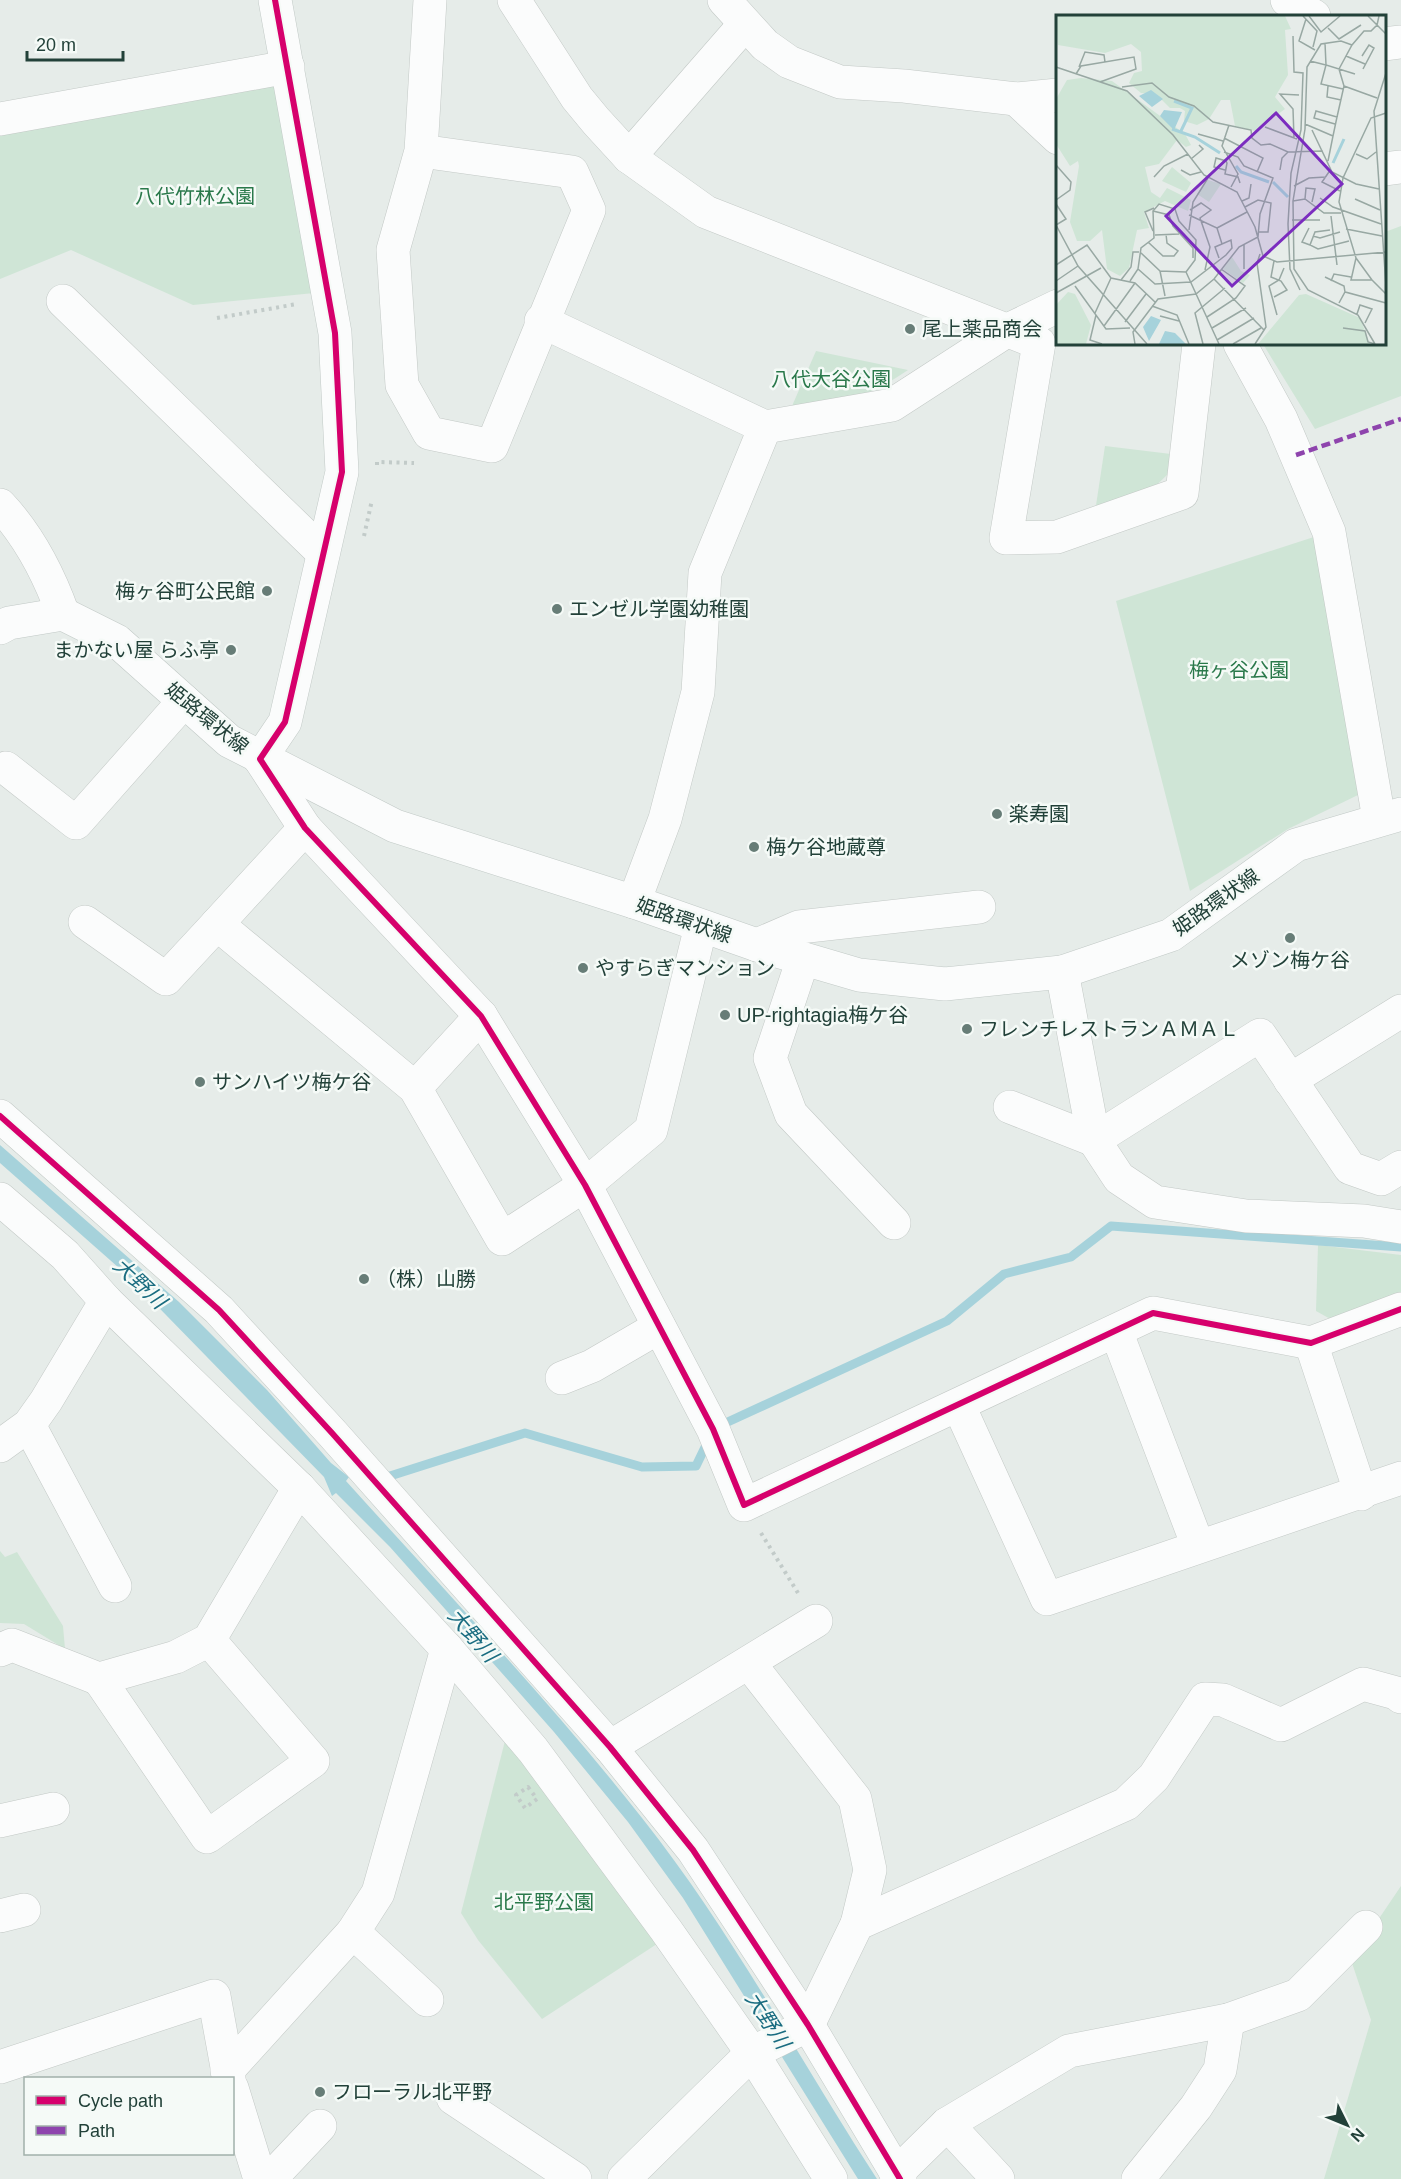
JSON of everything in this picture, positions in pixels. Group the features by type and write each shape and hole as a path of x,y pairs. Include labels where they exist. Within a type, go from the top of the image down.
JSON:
{"street":[{"path":"275,0 335,333 342,472 285,722 260,759 304,828 481,1016 585,1185 713,1429 744,1505 1153,1313 1311,1343 1401,1310"},
{"path":"421,151 572,172 589,210 492,446 429,433 402,384 393,250 421,151 430,0"},
{"path":"514,0 577,98 629,157 706,212 1039,343 1006,538 1057,537 1182,493 1199,345"},
{"path":"724,0 765,45 789,62 840,82 904,86 1016,99 1056,94"},
{"path":"1287,0 1312,15"},
{"path":"629,157 745,24"},
{"path":"1386,44 1401,42"},
{"path":"0,119 288,67"},
{"path":"1016,99 1056,136"},
{"path":"1386,169 1401,167"},
{"path":"63,301 323,553"},
{"path":"542,321 765,427 892,405 1008,330 1056,307"},
{"path":"1241,345 1281,419 1329,532 1390,816"},
{"path":"634,902 665,819 698,692 705,573 765,427"},
{"path":"0,506 16,522 52,583 63,614 9,623 0,628"},
{"name":"姫路環状線","path":"63,614 117,641 229,741 260,759 395,826 634,902 757,945 859,975 945,984 1062,972 1171,935 1296,845 1390,816"},
{"path":"6,768 76,823 184,700"},
{"path":"85,922 166,979 304,828"},
{"path":"757,945 799,927 979,907"},
{"path":"217,924 415,1088 502,1239 585,1185 651,1130 701,926"},
{"path":"803,959 770,1058 791,1114 894,1223"},
{"path":"1062,972 1094,1140 1119,1178 1155,1202 1246,1216 1364,1221 1401,1227"},
{"path":"1290,1080 1401,1011"},
{"path":"415,1088 481,1016"},
{"path":"1094,1140 1260,1035 1350,1168 1381,1179 1401,1167"},
{"path":"1010,1107 1094,1140"},
{"path":"0,1116 219,1310 332,1433 610,1747 693,1850 808,2025 898,2176 947,2124 1069,2051 1228,2020 1298,1995 1366,1927"},
{"path":"0,1199 65,1255 106,1301 298,1488 447,1649 533,1750 666,1930 752,2053 831,2179"},
{"path":"0,1446 29,1425 106,1301"},
{"path":"562,1378 592,1366 659,1327"},
{"path":"1116,1331 1198,1546"},
{"path":"1311,1343 1361,1494"},
{"path":"959,1406 1047,1599 1198,1546 1361,1494 1401,1478"},
{"path":"29,1425 115,1586"},
{"path":"99,1679 176,1657 209,1640 298,1488"},
{"path":"610,1747 816,1622"},
{"path":"0,1650 12,1645 99,1679 207,1837 313,1761 209,1640"},
{"path":"232,2077 353,1932 378,1893 447,1649"},
{"path":"624,2179 752,2053 808,2025 857,1924 870,1870 855,1798 749,1663"},
{"path":"857,1924 1126,1804 1154,1777 1205,1699 1223,1700 1281,1725 1364,1684 1396,1693 1401,1697"},
{"path":"0,1821 53,1809"},
{"path":"353,1932 427,2000"},
{"path":"0,2067 214,1996 230,2077"},
{"path":"1138,2179 1196,2107 1220,2070 1228,2020"},
{"path":"234,2092 260,2179"},
{"path":"453,2098 575,2179"},
{"path":"947,2124 998,2179"},
{"path":"270,2179 320,2126"}],"path":[{"path":"217,318 329,299"},
{"path":"376,473 377,462 425,463 429,433"},
{"path":"362,541 372,496"},
{"path":"744,1505 816,1622"}],"green space":[{"name":"八代竹林公園","path":"275,79 314,293 193,305 71,250 0,279 0,130"},
{"path":"1401,226 1401,396 1315,429 1264,345 1386,345 1386,232"},
{"name":"八代大谷公園","path":"816,351 908,370 878,388 853,398 792,406"},
{"path":"1105,446 1171,454 1168,474 1144,497 1095,512"},
{"name":"梅ヶ谷公園","path":"1320,535 1358,795 1288,829 1190,891 1116,601"},
{"path":"1318,1245 1401,1255 1401,1296 1334,1321 1316,1311"},
{"path":"0,1551 5,1557 17,1552 63,1626 65,1649 24,1624 0,1623"},
{"name":"北平野公園","path":"507,1733 663,1940 542,2019 478,1940 461,1913"},
{"path":"1401,1886 1401,2179 1324,2179 1371,2020 1351,1960"}],"water":[{"name":"大野川","path":"0,1145 179,1302 267,1390 331,1463 349,1477 346,1481 497,1647 607,1774 674,1861 735,1950 877,2179 858,2179 683,1898 628,1822 554,1732 390,1547 336,1493 332,1496 324,1477 127,1275 0,1163"}],"waterway":[{"path":"719,1426 947,1321 1004,1274 1071,1257 1111,1226 1401,1247"},
{"path":"390,1476 525,1433 642,1467 696,1466 709,1439"}],"marked path":[{"path":"1296,455 1401,419"}],"cycle path":[{"path":"275,0 335,333 342,472 285,722 260,759 305,828 481,1016 585,1185 713,1429 744,1505 1153,1313 1311,1343 1401,1309"},
{"path":"0,1116 219,1310 332,1433 610,1747 693,1850 808,2025 900,2179"}],"place":[{"name":"尾上薬品商会","path":"910,329"},
{"name":"梅ヶ谷町公民館","path":"267,591"},
{"name":"エンゼル学園幼稚園","path":"557,609"},
{"name":"まかない屋 らふ亭","path":"231,650"},
{"name":"楽寿園","path":"997,814"},
{"name":"梅ケ谷地蔵尊","path":"754,847"},
{"name":"メゾン梅ケ谷","path":"1290,938"},
{"name":"やすらぎマンション","path":"583,968"},
{"name":"UP-rightagia梅ケ谷","path":"725,1015"},
{"name":"フレンチレストランＡＭＡＬ","path":"967,1029"},
{"name":"サンハイツ梅ケ谷","path":"200,1082"},
{"name":"（株）山勝","path":"364,1279"},
{"name":"フローラル北平野","path":"320,2092"}]}
